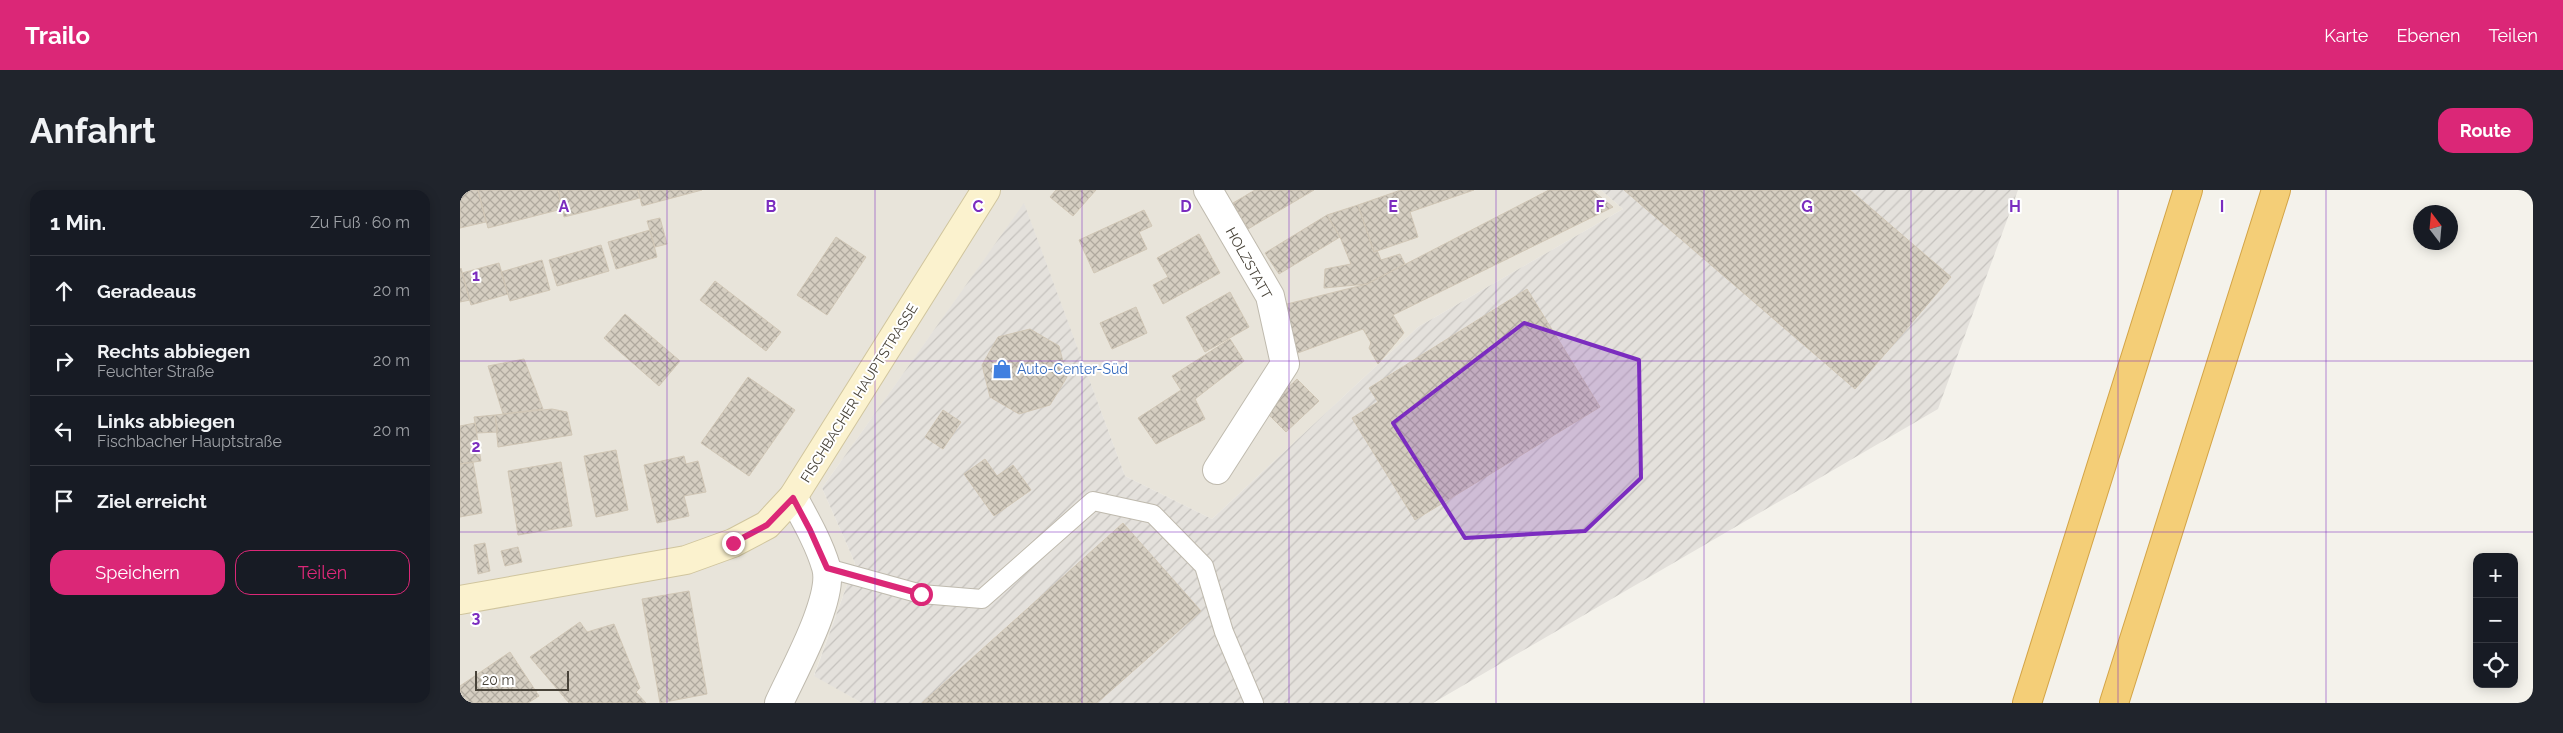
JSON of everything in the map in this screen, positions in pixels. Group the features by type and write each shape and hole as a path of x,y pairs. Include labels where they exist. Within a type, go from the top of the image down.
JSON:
{"highway":[{"path":"2027,703 2188,190"},
{"path":"2114,703 2276,190"}],"main road":[{"name":"FISCHBACHER HAUPTSTRASSE","path":"460,600 686,560 733,543 767,525 793,498 986,190"}],"street":[{"name":"HOLZSTATT","path":"1208,190 1270,296 1286,364 1217,470"},
{"path":"779,703 824,602 827,568 793,498"}],"lane":[{"path":"827,568 921,594 982,599 1093,501 1153,514 1204,566 1224,632 1254,703"}],"highlighted area":[{"path":"1524,323 1639,360 1641,478 1585,531 1465,538 1393,423"}],"shaded area":[{"path":"460,190 1601,190 1623,209 1418,327 1212,519 1125,476 1024,204 822,488 855,563 814,675 862,703 460,703"},
{"path":"1601,190 2018,190 1938,409 1433,703 862,703 814,676 855,563 822,488 1024,203 1125,476 1212,519 1418,327 1623,209"}],"building":[{"path":"460,190 478,190 486,222 460,228"},
{"path":"478,190 558,190 562,209 488,228"},
{"path":"558,190 638,190 640,198 564,217"},
{"path":"638,190 702,190 642,206"},
{"path":"1056,190 1096,190 1073,216 1050,197"},
{"path":"1255,190 1314,190 1248,229 1233,203"},
{"path":"1401,190 1474,190 1410,212 1418,237 1374,252 1358,205"},
{"path":"1549,190 1592,190 1613,207 1393,315 1404,333 1378,364 1369,348 1371,343 1363,329 1295,354 1287,304 1367,284"},
{"path":"1624,190 1850,190 1951,277 1855,389"},
{"path":"1358,205 1374,252 1377,250 1381,260 1400,254 1405,264 1367,284 1324,288 1325,269 1351,264 1340,237 1327,215"},
{"path":"1144,210 1152,226 1139,232 1147,249 1094,273 1079,240"},
{"path":"1327,215 1340,237 1279,274 1265,253"},
{"path":"660,218 667,244 655,247 647,221"},
{"path":"650,230 657,257 616,269 608,242"},
{"path":"1199,234 1220,273 1163,304 1153,285 1168,277 1157,258"},
{"path":"836,237 866,257 827,315 797,295"},
{"path":"601,245 609,271 557,286 549,260"},
{"path":"542,260 550,290 510,301 501,272"},
{"path":"499,263 508,294 471,305 462,273"},
{"path":"460,269 470,300 460,302"},
{"path":"715,281 781,332 766,351 700,300"},
{"path":"1527,289 1600,407 1415,520 1352,418 1378,402 1369,388"},
{"path":"1230,292 1249,327 1205,352 1186,317"},
{"path":"1136,307 1147,333 1112,349 1100,323"},
{"path":"625,314 680,361 659,386 604,338"},
{"path":"1030,329 1059,346 1067,377 1050,405 1019,414 990,397 982,365 998,337"},
{"path":"1230,339 1244,361 1195,399 1205,419 1156,444 1138,418 1181,390 1172,376"},
{"path":"524,359 543,409 503,414 488,366"},
{"path":"748,377 795,410 749,476 701,443"},
{"path":"1297,379 1319,401 1286,432 1264,410"},
{"path":"552,409 567,412 572,435 498,447 495,415"},
{"path":"943,410 961,422 943,449 925,437"},
{"path":"495,415 498,432 477,433 474,417"},
{"path":"475,423 481,461 460,464 460,426"},
{"path":"616,450 628,510 596,517 584,456"},
{"path":"684,456 686,464 698,461 706,492 684,496 689,516 657,523 644,465"},
{"path":"985,459 997,476 1013,465 1031,490 994,516 964,474"},
{"path":"473,462 482,513 460,517 460,464"},
{"path":"561,462 572,526 518,535 508,471"},
{"path":"1123,523 1201,611 1097,703 922,703"},
{"path":"485,543 490,571 478,574 474,545"},
{"path":"518,547 522,562 505,566 501,551"},
{"path":"689,591 707,694 660,703 642,599"},
{"path":"580,622 587,632 614,624 640,688 636,692 646,703 569,703 530,657"},
{"path":"510,652 539,696 528,703 460,703 460,686"}],"place":[{"name":"Auto-Center-Süd","path":"1002,369"}],"route":[{"path":"733,543 767,525 793,498 827,568 921,594"}]}
